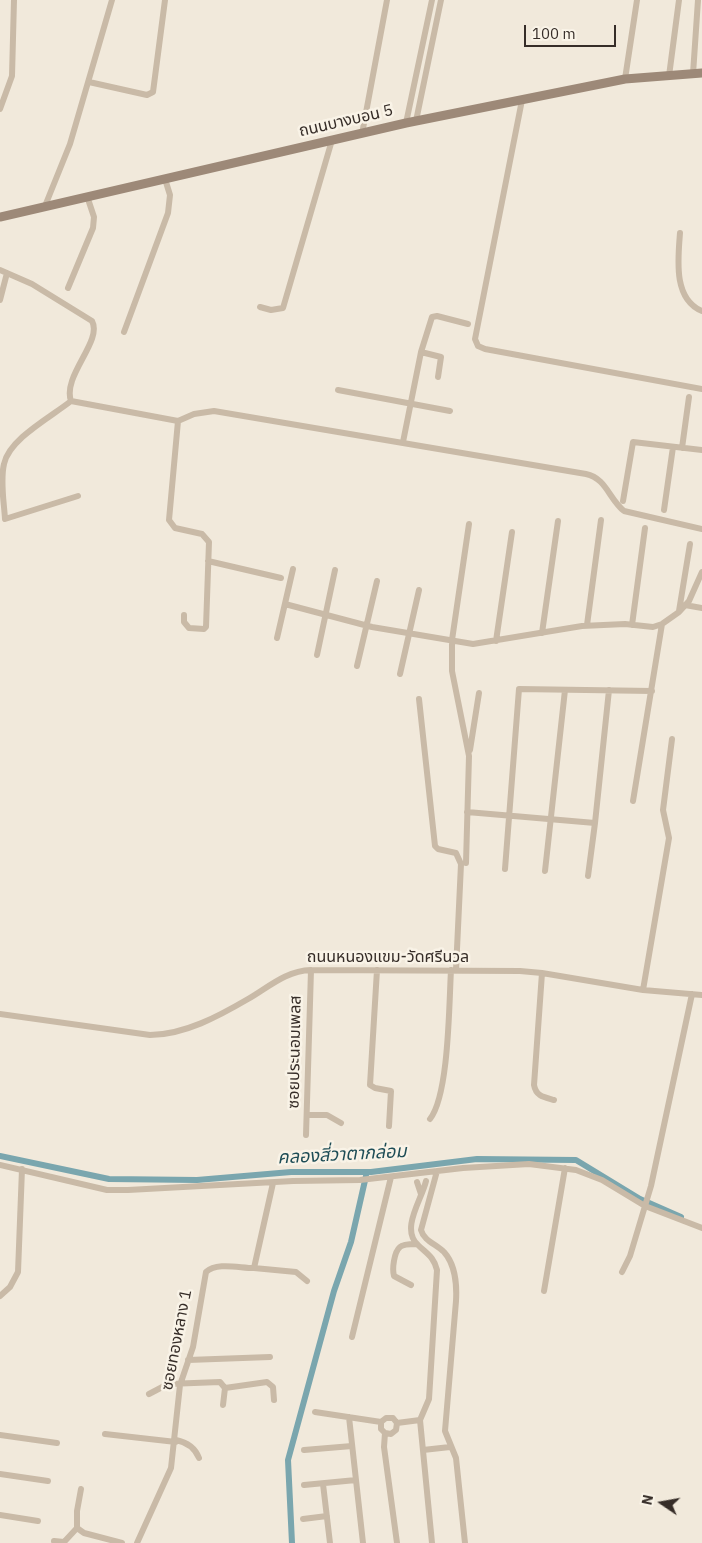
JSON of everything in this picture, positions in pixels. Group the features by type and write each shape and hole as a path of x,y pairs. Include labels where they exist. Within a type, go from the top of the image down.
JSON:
{"main road":[{"name":"ถนนบางบอน 5","path":"0,217 411,122 625,79 698,74"}],"street":[{"path":"0,109 12,76 14,0"},
{"path":"45,206 70,144 112,0"},
{"path":"88,82 147,94 153,92 165,0"},
{"path":"362,134 388,0"},
{"path":"411,122 432,0"},
{"path":"411,122 430,52 441,0"},
{"path":"625,79 637,0"},
{"path":"669,76 679,0"},
{"path":"698,0 698,74"},
{"path":"422,50 430,52"},
{"path":"522,100 472,325 478,346 485,349 702,389"},
{"path":"260,307 271,310 283,308 332,140"},
{"path":"124,332 168,213 170,195 165,179"},
{"path":"68,288 93,228 94,216 86,196"},
{"path":"680,233 677,272 689,303 693,308 702,312"},
{"path":"0,300 3,271 47,292 92,321 94,325 93,336 79,364 70,391 71,401"},
{"path":"404,442 421,352 432,317 437,316 472,325"},
{"path":"421,352 441,357 438,377"},
{"path":"338,390 450,412"},
{"path":"682,448 689,397"},
{"path":"78,496 5,519 3,470 8,452 20,438 71,401 175,420 194,414 214,411 593,475 599,478 618,506 624,511 702,529"},
{"path":"175,420 169,520 175,528 202,534 207,537 206,627 204,629 189,628 184,622 184,615"},
{"path":"624,501 633,442 702,450"},
{"path":"664,510 672,447"},
{"path":"587,625 601,520"},
{"path":"542,633 558,521"},
{"path":"469,524 452,640 452,671 469,756"},
{"path":"632,624 645,528"},
{"path":"496,641 512,532"},
{"path":"679,612 690,544"},
{"path":"208,561 281,578"},
{"path":"277,638 293,569"},
{"path":"317,655 335,570"},
{"path":"285,604 367,626 473,644 587,625 632,624 653,627 662,624 679,612 698,585 702,572"},
{"path":"358,666 377,580"},
{"path":"400,674 419,590"},
{"path":"685,605 702,608"},
{"path":"634,801 662,624"},
{"path":"505,869 519,690 652,691"},
{"path":"545,871 565,690"},
{"path":"588,876 609,690"},
{"path":"466,863 469,756 479,693"},
{"path":"419,699 435,846 438,849 456,853 461,864 454,970 441,1088 435,1112 430,1119"},
{"path":"643,990 669,838 663,810 672,739"},
{"path":"467,812 595,823"},
{"name":"ถนนหนองแขม-วัดศรีนวล","path":"0,1014 150,1035 165,1035 225,1011 290,972 311,970 454,970 542,973 643,990 702,995"},
{"name":"ซอยประนอมเพลส","path":"306,1135 311,970"},
{"path":"377,970 370,1084 375,1088 391,1091 389,1126"},
{"path":"542,973 534,1085 536,1092 540,1096 554,1100"},
{"path":"622,1272 628,1262 651,1186 692,994"},
{"path":"308,1115 327,1115 341,1123"},
{"path":"0,1165 107,1190 365,1180 391,1176 417,1178 426,1177 437,1171 529,1164 565,1168 602,1180 646,1203 702,1228"},
{"path":"544,1291 565,1168"},
{"path":"0,1296 10,1287 18,1272 22,1169"},
{"path":"437,1171 421,1230 426,1238 444,1252 451,1264 456,1283 445,1431 456,1458 465,1543"},
{"path":"352,1337 391,1176"},
{"path":"426,1177 413,1218 412,1231 416,1244 432,1256 437,1270 429,1399 420,1420 432,1543"},
{"path":"417,1178 421,1194"},
{"path":"254,1268 273,1183"},
{"path":"410,1285 394,1276 393,1269 398,1248 402,1245 416,1244"},
{"name":"ซอยทองหลาง 1","path":"137,1543 171,1468 176,1441 180,1385 188,1360 206,1272 211,1267 254,1268 296,1272 307,1281"},
{"path":"188,1360 270,1357"},
{"path":"225,1388 267,1382 273,1387 274,1400"},
{"path":"149,1394 168,1384 223,1383 225,1388 223,1405"},
{"path":"315,1412 381,1422 386,1418 393,1418 397,1423 396,1430 392,1434 385,1434"},
{"path":"349,1417 363,1543"},
{"path":"397,1423 420,1420"},
{"path":"381,1422 381,1429 385,1434 384,1447 397,1543"},
{"path":"105,1434 182,1441 195,1450 199,1458"},
{"path":"0,1435 56,1443"},
{"path":"304,1450 352,1446"},
{"path":"423,1450 450,1447"},
{"path":"0,1474 48,1481"},
{"path":"304,1486 356,1480"},
{"path":"323,1484 330,1543"},
{"path":"54,1541 67,1540 77,1528 77,1511 81,1489"},
{"path":"0,1515 38,1521"},
{"path":"303,1519 327,1516"},
{"path":"77,1528 84,1533 122,1543"}],"waterway":[{"name":"คลองสี่วาตากล่อม","path":"0,1156 109,1179 197,1180 291,1172 371,1172 477,1159 576,1160 640,1199 681,1217"},
{"path":"292,1543 288,1460 334,1291 351,1242 366,1176"}]}
